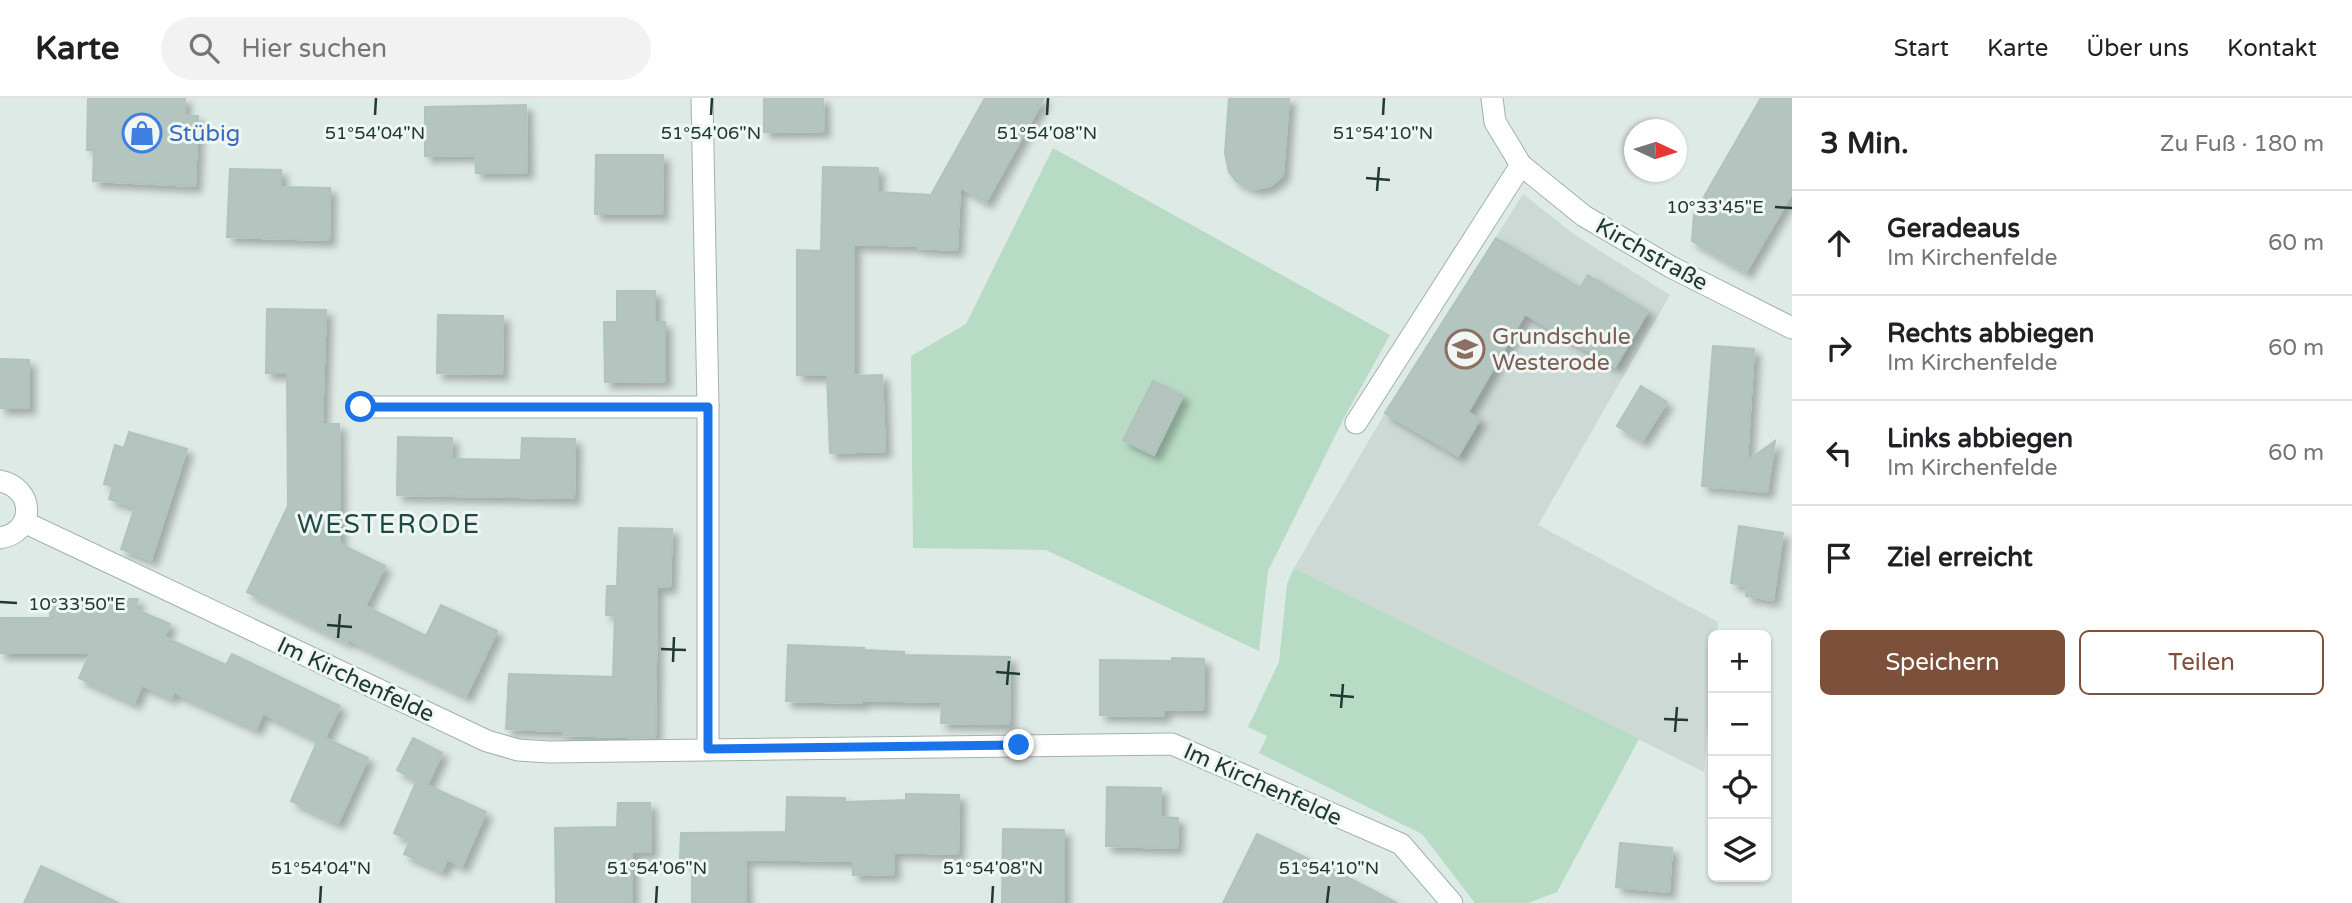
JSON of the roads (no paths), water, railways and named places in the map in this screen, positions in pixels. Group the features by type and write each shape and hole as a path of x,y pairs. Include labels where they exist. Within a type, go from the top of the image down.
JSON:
{"street":[{"path":"702,98 708,407 708,749"},
{"name":"Kirchstraße","path":"1492,98 1495,122 1521,164 1584,216 1671,267 1792,328"},
{"path":"1356,423 1521,164"},
{"path":"361,407 708,407"},
{"path":"0,481 16,487 23,494 26,503 24,522 11,536 0,538"},
{"name":"Im Kirchenfelde","path":"24,522 486,741 518,750 549,752 1172,744 1401,844 1452,903"}],"place":[{"name":"Stübig","path":"142,133"},
{"name":"Grundschule Westerode","path":"1465,349"}],"district":[{"name":"WESTERODE","path":"389,524"}]}
